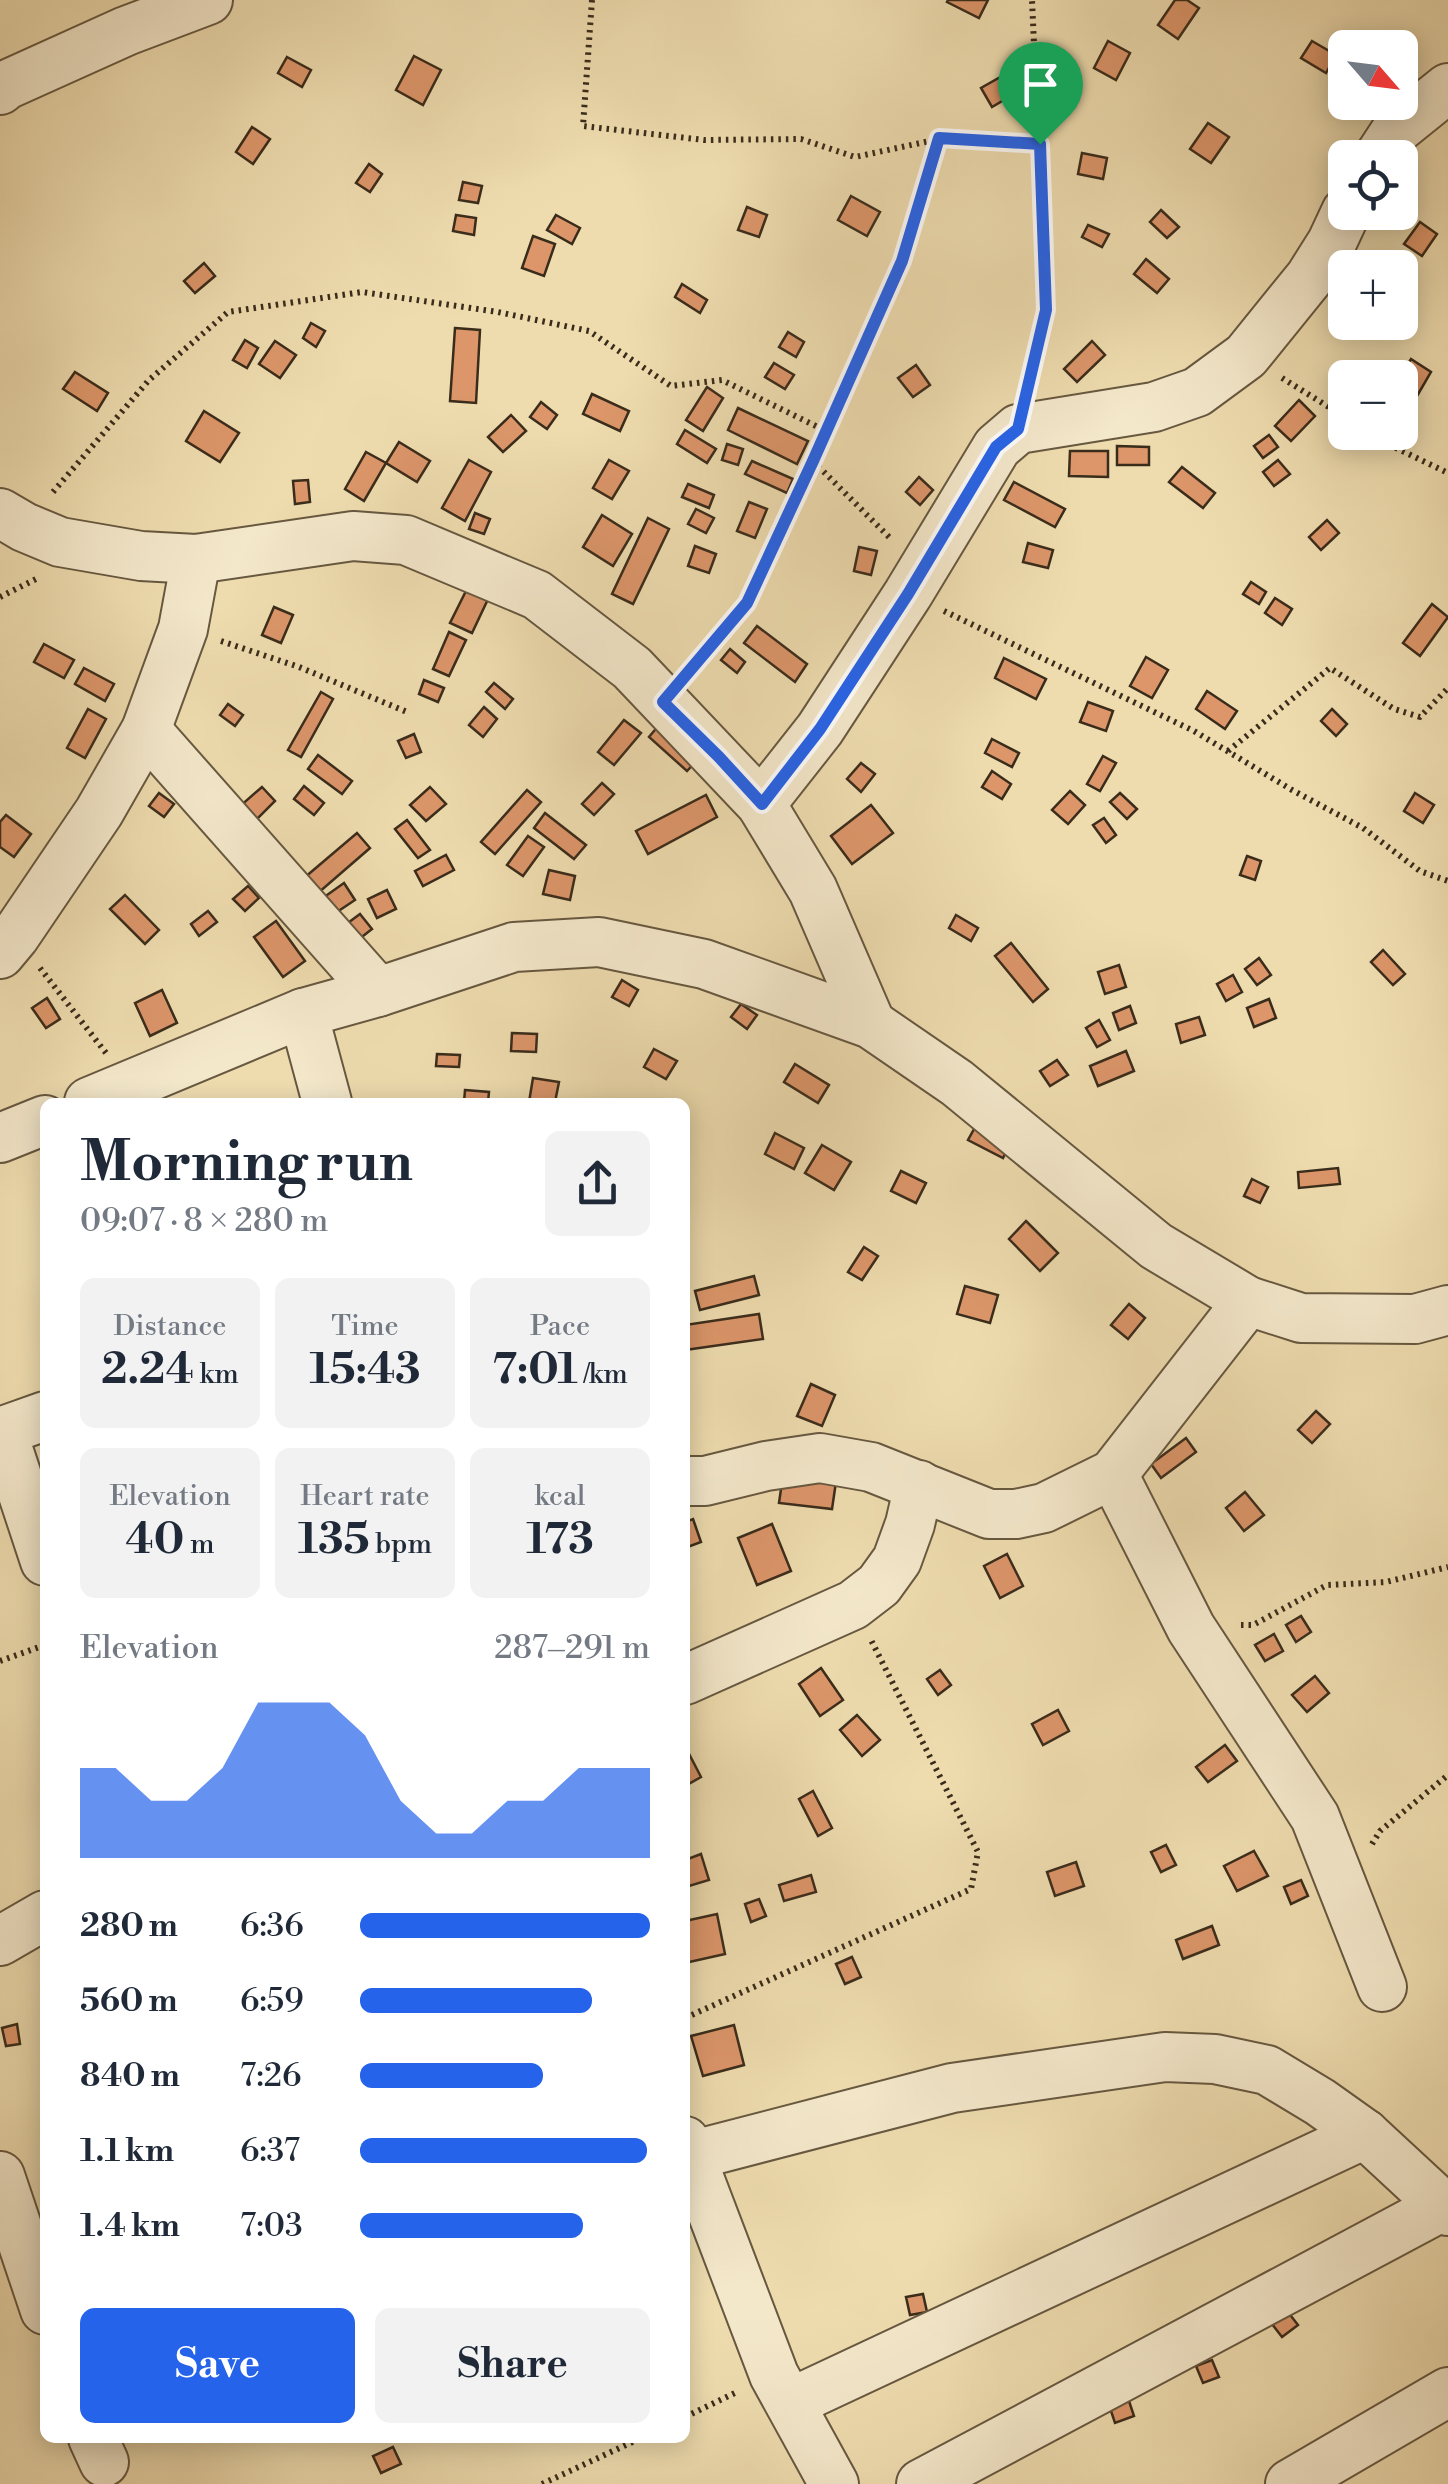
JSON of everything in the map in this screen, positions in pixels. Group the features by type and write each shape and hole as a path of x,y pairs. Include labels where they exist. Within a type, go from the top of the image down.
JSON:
{"street":[{"path":"2,82 208,0"},
{"path":"1390,140 1397,129 1448,88"},
{"path":"762,804 820,729 996,447 1018,429 1154,406 1198,392 1246,356 1310,277 1336,230"},
{"path":"12,520 60,542 96,550 196,559 353,536 406,540 536,595 632,668 762,804 813,890 871,1024"},
{"path":"8,945 99,812 146,730 183,629 196,559"},
{"path":"146,730 378,992"},
{"path":"110,1094 303,1013 514,947 599,942 704,964 871,1024 957,1083 1156,1246 1248,1300 1302,1318 1415,1319 1448,1310"},
{"path":"303,1013 326,1098"},
{"path":"0,1138 40,1122"},
{"path":"690,1481 820,1458 871,1467 989,1514 1044,1508 1113,1474 1248,1300"},
{"path":"16,1427 40,1538"},
{"path":"1113,1474 1191,1628 1315,1817 1382,1987"},
{"path":"690,1678 853,1605 878,1584 897,1560 920,1486"},
{"path":"0,1940 40,1919"},
{"path":"690,2147 952,2088 1165,2057 1215,2059 1266,2070 1320,2102 1366,2134 1446,2208 921,2484"},
{"path":"782,2389 1366,2134"},
{"path":"690,2156 782,2389 834,2484"},
{"path":"0,2176 40,2295"},
{"path":"1290,2484 1448,2392"}],"path":[{"path":"592,0 582,126 704,140 801,139 855,157 939,138 1040,144"},
{"path":"1018,429 1046,310 1032,0"},
{"path":"663,702 747,603 902,261 939,138"},
{"path":"12,520 149,380 228,312 362,292 498,312 588,331 672,386 722,380 826,431"},
{"path":"1246,356 1328,407"},
{"path":"1400,450 1448,473"},
{"path":"813,461 915,582 1194,731 1363,828 1420,871 1448,881"},
{"path":"183,629 299,667 406,712"},
{"path":"1228,751 1330,668 1394,708 1420,717 1448,688"},
{"path":"8,945 110,1094"},
{"path":"1191,1628 1252,1624 1328,1585 1386,1582 1448,1567"},
{"path":"690,2016 970,1889 978,1852 853,1605"},
{"path":"0,1662 40,1647"},
{"path":"1345,1893 1380,1831 1448,1775"},
{"path":"690,2416 782,2389"},
{"path":"542,2484 630,2443"}],"building":[{"path":"948,0 988,0 979,18"},
{"path":"1175,0 1187,0 1199,8 1178,39 1158,25"},
{"path":"1108,41 1130,53 1116,80 1094,68"},
{"path":"1312,41 1328,50 1328,69 1326,73 1301,58"},
{"path":"414,56 441,70 423,105 396,90"},
{"path":"287,57 311,70 302,87 278,73"},
{"path":"1004,75 1014,94 992,107 981,88"},
{"path":"1208,123 1229,137 1211,163 1190,149"},
{"path":"252,127 270,139 253,164 236,152"},
{"path":"1082,153 1107,158 1103,179 1078,174"},
{"path":"369,164 382,174 370,192 356,183"},
{"path":"463,182 482,186 478,203 459,200"},
{"path":"851,196 880,212 867,236 838,220"},
{"path":"747,207 767,215 759,237 738,230"},
{"path":"1161,210 1179,227 1167,238 1150,222"},
{"path":"456,215 476,218 474,235 453,231"},
{"path":"556,215 580,228 572,244 547,230"},
{"path":"1420,222 1437,234 1422,256 1404,244 1418,230"},
{"path":"1088,225 1109,234 1102,247 1082,237"},
{"path":"533,236 555,244 544,276 522,268"},
{"path":"1146,259 1169,279 1157,293 1134,274"},
{"path":"204,263 215,276 195,293 184,281"},
{"path":"682,284 707,300 700,313 675,297"},
{"path":"311,323 325,331 316,347 303,338"},
{"path":"455,328 480,330 476,403 450,401"},
{"path":"788,332 804,342 796,357 779,347"},
{"path":"245,340 258,348 247,368 233,360"},
{"path":"275,341 296,355 280,378 259,364"},
{"path":"1092,341 1105,355 1077,382 1064,369"},
{"path":"774,363 794,375 785,389 765,377"},
{"path":"1418,364 1431,372 1418,394"},
{"path":"916,365 930,385 913,397 898,378"},
{"path":"75,372 108,393 97,411 63,389"},
{"path":"707,387 723,398 703,431 686,420"},
{"path":"592,394 629,411 620,431 583,414"},
{"path":"1299,400 1315,416 1291,441 1275,426"},
{"path":"541,402 557,415 547,429 530,417"},
{"path":"738,408 808,441 797,464 728,430"},
{"path":"204,411 239,433 220,462 186,441"},
{"path":"511,415 526,431 503,452 488,437"},
{"path":"685,430 716,449 707,463 677,444"},
{"path":"1269,435 1278,447 1263,458 1254,446"},
{"path":"399,442 430,461 417,482 386,463"},
{"path":"727,444 743,449 738,465 722,460"},
{"path":"1117,446 1149,447 1149,465 1117,465"},
{"path":"1070,451 1108,451 1108,477 1069,476"},
{"path":"366,452 386,463 364,501 345,489"},
{"path":"469,460 491,472 465,521 442,508"},
{"path":"609,460 629,471 612,499 593,488"},
{"path":"1278,460 1290,474 1274,486 1263,472"},
{"path":"752,461 793,479 787,493 745,474"},
{"path":"1182,467 1215,493 1203,508 1169,482"},
{"path":"919,477 933,490 920,505 906,492"},
{"path":"308,480 310,502 295,504 293,481"},
{"path":"1014,482 1065,509 1055,527 1004,500"},
{"path":"688,484 714,495 709,508 682,497"},
{"path":"749,502 767,509 755,538 737,531"},
{"path":"696,509 714,518 706,533 688,524"},
{"path":"475,513 490,519 484,534 469,529"},
{"path":"602,515 632,534 613,566 583,547"},
{"path":"648,518 669,529 633,604 612,594"},
{"path":"1327,520 1339,533 1321,550 1309,537"},
{"path":"1028,543 1053,550 1048,568 1023,562"},
{"path":"695,546 716,554 709,573 688,566"},
{"path":"859,547 877,551 871,575 854,571"},
{"path":"1251,582 1266,592 1259,604 1243,594"},
{"path":"468,587 489,597 472,633 450,623"},
{"path":"1275,598 1292,609 1282,625 1265,613"},
{"path":"1432,604 1448,617 1420,656 1403,643"},
{"path":"274,607 293,615 281,643 262,635"},
{"path":"757,626 807,664 795,682 744,643"},
{"path":"449,632 466,640 449,676 433,669"},
{"path":"44,644 74,660 64,678 34,662"},
{"path":"730,649 745,662 737,673 721,660"},
{"path":"1146,657 1168,670 1152,698 1130,686"},
{"path":"1004,658 1046,679 1036,699 995,678"},
{"path":"84,668 114,684 105,701 75,684"},
{"path":"424,680 444,688 438,702 419,694"},
{"path":"494,683 513,699 505,709 486,692"},
{"path":"1207,691 1237,711 1225,729 1196,709"},
{"path":"321,692 333,699 301,757 288,750"},
{"path":"1088,702 1113,711 1106,731 1080,722"},
{"path":"228,704 243,715 235,726 220,715"},
{"path":"484,707 497,719 483,737 469,725"},
{"path":"88,709 106,719 85,758 67,748"},
{"path":"1332,709 1347,724 1336,736 1321,721"},
{"path":"624,720 641,733 614,765 598,752"},
{"path":"660,724 699,758 687,771 649,737"},
{"path":"414,734 421,752 406,758 398,741"},
{"path":"992,739 1019,753 1012,767 985,753"},
{"path":"318,755 352,781 342,794 308,769"},
{"path":"1103,756 1116,763 1100,791 1087,784"},
{"path":"861,763 875,774 861,792 847,779"},
{"path":"992,771 1011,784 1002,799 982,787"},
{"path":"602,783 614,794 594,815 582,804"},
{"path":"304,786 324,803 314,815 294,799"},
{"path":"262,787 275,801 253,823 239,807"},
{"path":"430,787 446,804 426,821 410,805"},
{"path":"527,790 541,802 495,854 481,842"},
{"path":"1070,791 1085,805 1068,824 1052,810"},
{"path":"159,793 174,804 164,817 149,806"},
{"path":"1120,793 1137,809 1127,819 1110,802"},
{"path":"1415,793 1434,805 1423,823 1404,811"},
{"path":"706,795 717,817 648,854 636,831"},
{"path":"871,805 893,833 852,864 831,836"},
{"path":"545,813 586,845 574,859 534,828"},
{"path":"6,815 31,834 14,857 0,847 0,822"},
{"path":"1104,818 1116,835 1106,843 1093,825"},
{"path":"407,820 430,850 418,858 395,829"},
{"path":"357,833 370,848 310,900 297,884"},
{"path":"528,836 544,847 523,876 507,865"},
{"path":"446,855 454,870 423,886 415,871"},
{"path":"1247,856 1261,861 1255,880 1240,875"},
{"path":"549,870 575,876 570,900 543,894"},
{"path":"344,883 355,900 331,916 320,900"},
{"path":"248,886 259,898 245,911 233,899"},
{"path":"387,890 396,909 377,918 368,899"},
{"path":"125,895 159,930 145,944 110,909"},
{"path":"208,911 217,922 199,936 191,924"},
{"path":"360,914 372,929 349,947 337,931"},
{"path":"956,915 978,928 971,941 949,928"},
{"path":"276,921 305,961 283,977 254,937"},
{"path":"1011,943 1048,989 1033,1002 995,956"},
{"path":"1383,950 1405,974 1393,985 1371,962"},
{"path":"1259,958 1271,975 1257,985 1245,969"},
{"path":"1119,965 1126,987 1105,994 1098,972"},
{"path":"1233,975 1242,992 1226,1001 1217,984"},
{"path":"622,980 638,990 629,1006 612,997"},
{"path":"162,990 177,1023 150,1036 135,1003"},
{"path":"47,998 60,1019 46,1028 32,1008"},
{"path":"1269,999 1276,1018 1254,1027 1247,1008"},
{"path":"741,1004 757,1015 747,1029 731,1017"},
{"path":"1130,1006 1136,1023 1119,1030 1113,1013"},
{"path":"1199,1017 1205,1035 1181,1043 1176,1024"},
{"path":"1099,1020 1110,1040 1097,1047 1086,1028"},
{"path":"512,1033 537,1034 536,1052 511,1051"},
{"path":"654,1049 677,1061 666,1079 644,1067"},
{"path":"1126,1051 1134,1071 1098,1086 1090,1066"},
{"path":"437,1054 460,1055 459,1067 436,1066"},
{"path":"1057,1060 1068,1075 1050,1086 1040,1071"},
{"path":"795,1064 829,1085 818,1103 784,1082"},
{"path":"533,1078 559,1082 556,1098 530,1098"},
{"path":"465,1090 489,1092 488,1098 464,1098"},
{"path":"978,1122 1012,1140 1003,1158 968,1140"},
{"path":"775,1133 804,1148 794,1169 765,1154"},
{"path":"822,1145 851,1162 834,1190 805,1173"},
{"path":"1338,1168 1340,1184 1299,1188 1298,1172"},
{"path":"901,1171 926,1183 916,1203 891,1191"},
{"path":"1252,1179 1268,1187 1260,1203 1244,1196"},
{"path":"1026,1221 1058,1253 1040,1271 1009,1239"},
{"path":"864,1247 878,1256 862,1280 848,1272"},
{"path":"754,1276 759,1295 700,1310 695,1291"},
{"path":"965,1286 998,1295 990,1323 957,1314"},
{"path":"1129,1304 1145,1318 1128,1339 1111,1325"},
{"path":"759,1314 763,1339 690,1349 690,1324"},
{"path":"811,1384 835,1395 822,1426 797,1416"},
{"path":"1316,1411 1330,1424 1312,1443 1298,1430"},
{"path":"1186,1438 1196,1452 1161,1478 1151,1464"},
{"path":"784,1468 837,1475 832,1509 779,1503"},
{"path":"1245,1492 1264,1515 1244,1531 1226,1508"},
{"path":"693,1519 701,1542 690,1546"},
{"path":"772,1524 791,1571 757,1585 738,1538"},
{"path":"1007,1554 1023,1586 1000,1598 984,1566"},
{"path":"1301,1616 1311,1632 1296,1642 1286,1625"},
{"path":"1274,1634 1283,1651 1265,1661 1255,1645"},
{"path":"821,1668 843,1700 820,1716 799,1684"},
{"path":"940,1670 951,1685 938,1695 927,1679"},
{"path":"1315,1676 1329,1693 1307,1712 1292,1695"},
{"path":"1058,1710 1069,1731 1043,1745 1032,1724"},
{"path":"857,1715 880,1740 862,1756 840,1730"},
{"path":"1225,1745 1237,1761 1208,1782 1196,1767"},
{"path":"690,1756 701,1777 690,1783"},
{"path":"813,1791 832,1828 818,1836 799,1799"},
{"path":"1166,1845 1176,1865 1161,1872 1151,1852"},
{"path":"1254,1851 1268,1876 1237,1891 1224,1866"},
{"path":"701,1854 709,1880 690,1886 690,1858"},
{"path":"1076,1862 1084,1886 1055,1896 1047,1872"},
{"path":"811,1875 816,1892 784,1901 779,1885"},
{"path":"1301,1880 1308,1896 1291,1904 1284,1887"},
{"path":"759,1899 766,1916 751,1922 745,1904"},
{"path":"717,1914 725,1954 690,1962 690,1920"},
{"path":"1212,1926 1219,1945 1183,1959 1176,1940"},
{"path":"852,1957 861,1977 845,1984 836,1964"},
{"path":"17,2024 20,2044 6,2046 2,2028"},
{"path":"734,2025 744,2065 703,2076 691,2036"},
{"path":"923,2294 927,2312 910,2315 906,2297"},
{"path":"1284,2307 1298,2325 1282,2337 1268,2319"},
{"path":"1212,2360 1219,2377 1203,2383 1196,2366"},
{"path":"1128,2398 1134,2416 1115,2423 1109,2405"},
{"path":"393,2447 401,2464 381,2473 373,2456"}],"route":[{"path":"939,138 1040,144 1046,310 1018,429 996,447 908,594 820,729 762,804 663,702 747,603 902,261 939,138"}]}
